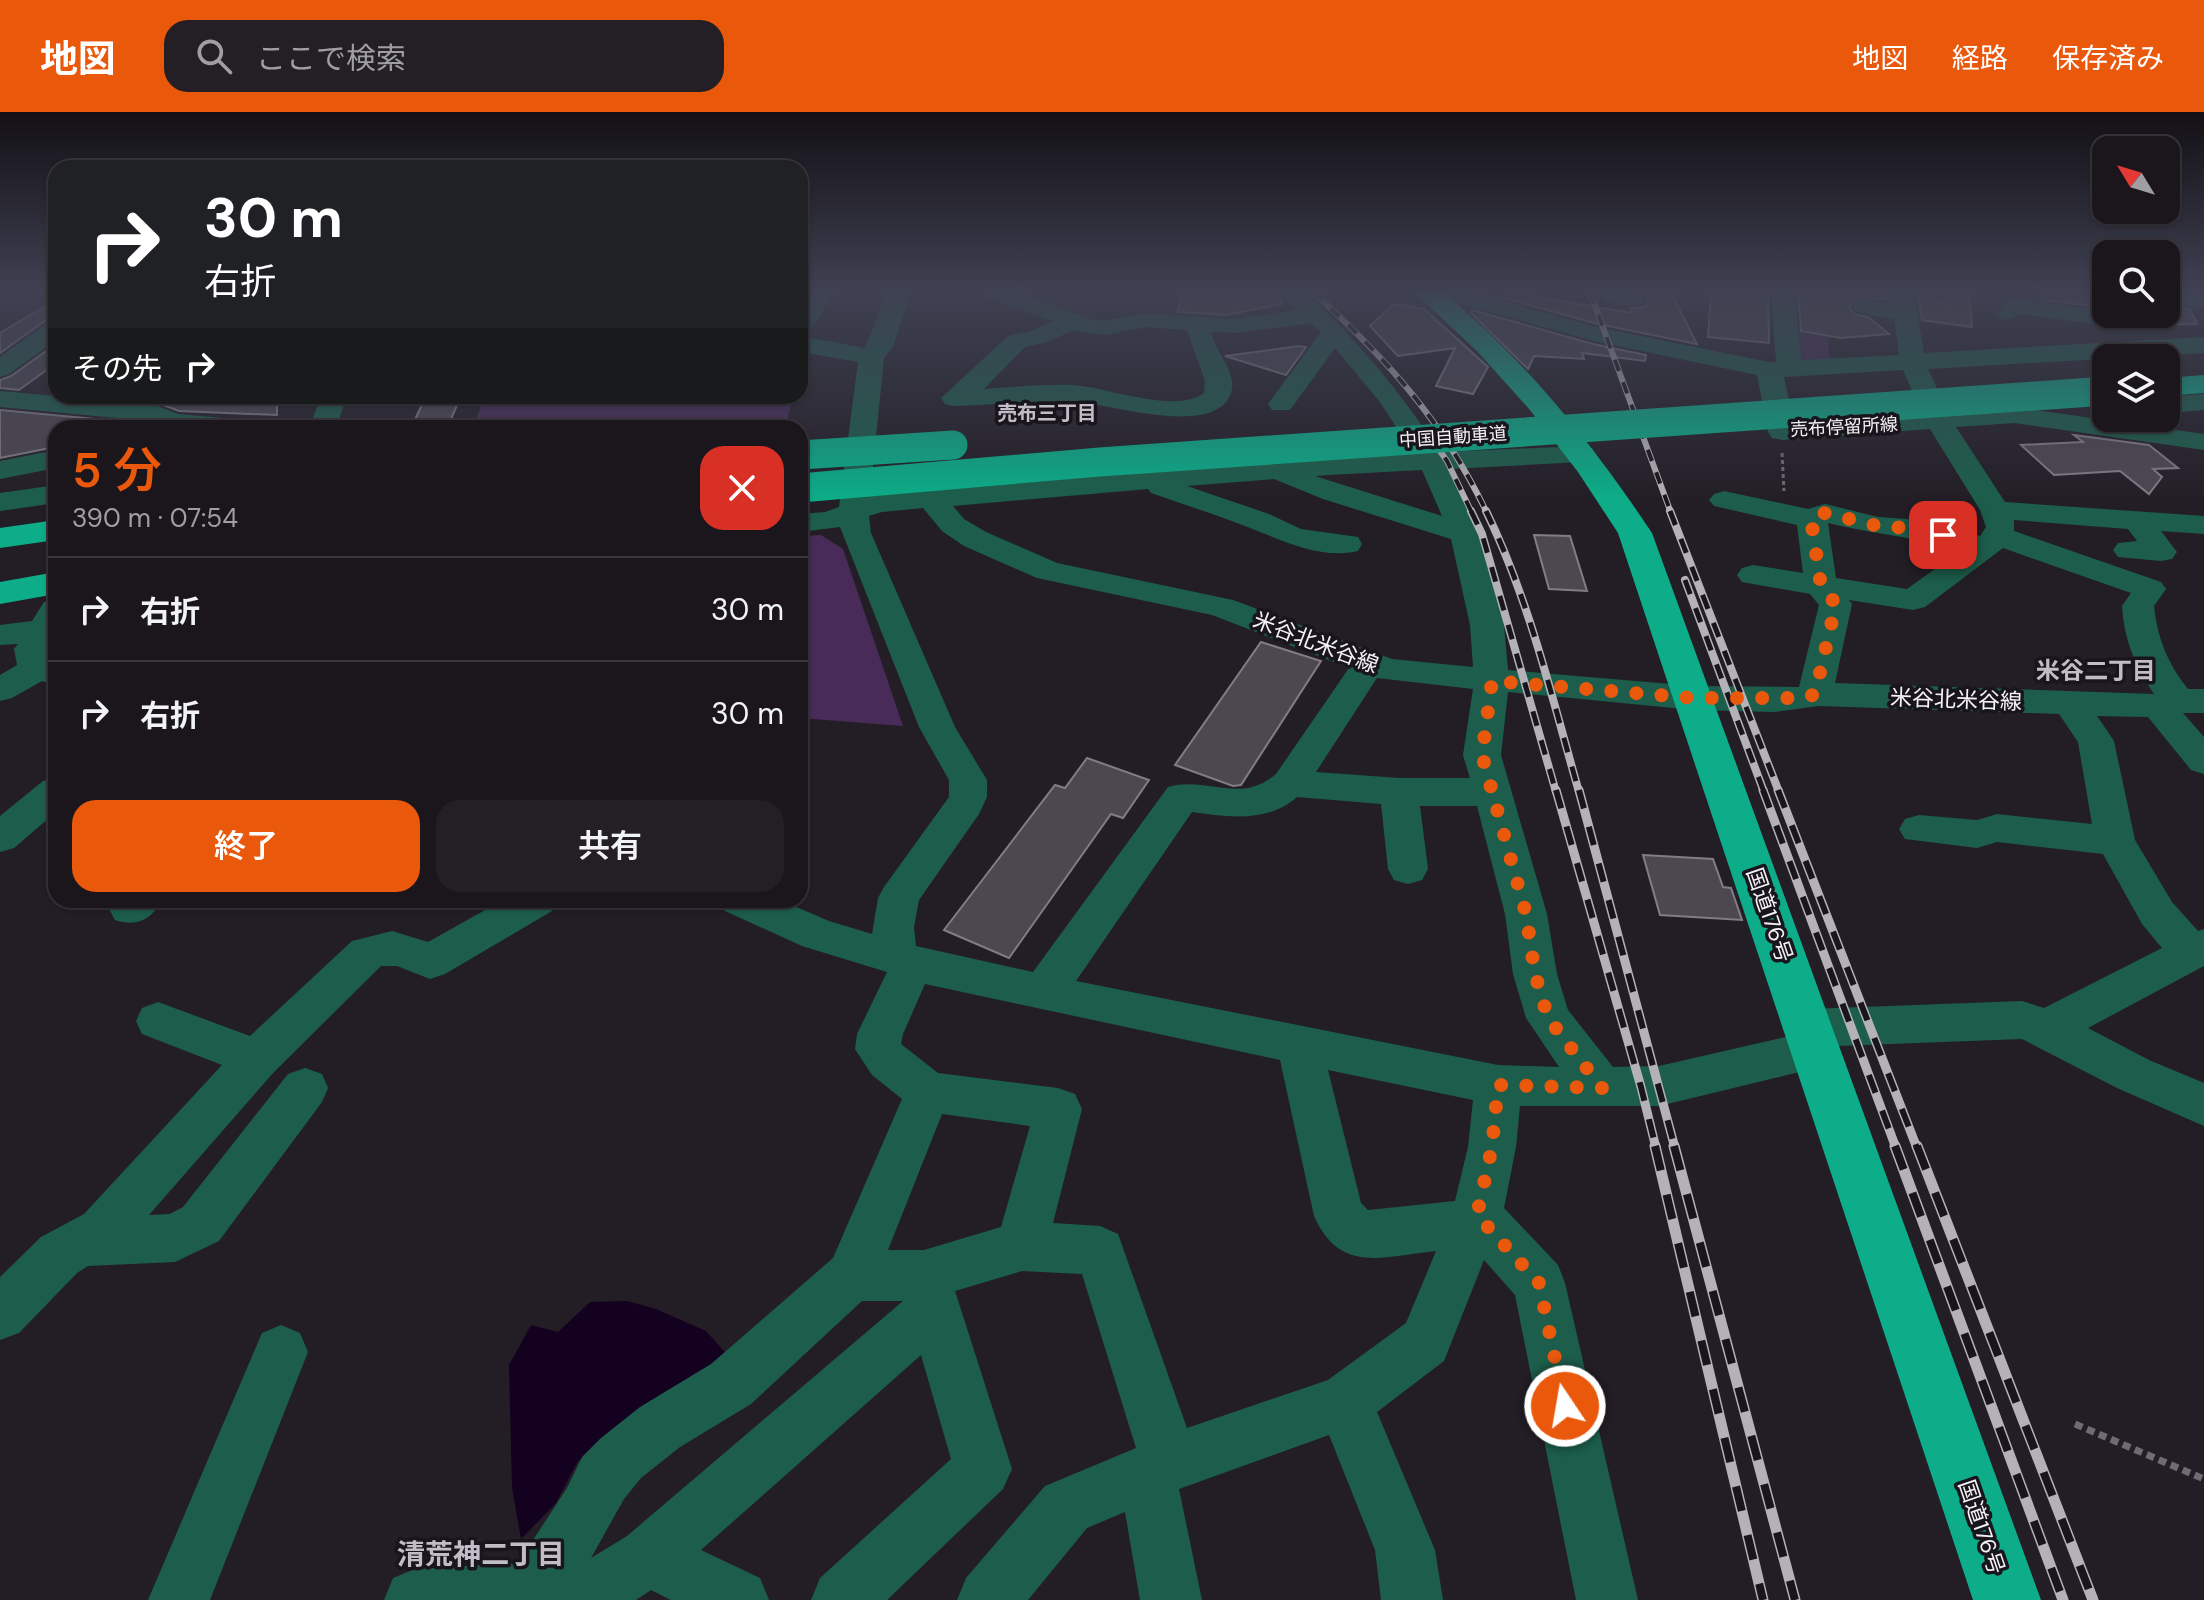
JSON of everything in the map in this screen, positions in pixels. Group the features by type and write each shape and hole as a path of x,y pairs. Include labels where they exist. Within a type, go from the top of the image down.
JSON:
{"highway":[{"name":"国道176号","path":"1502,361 1582,454 1635,533 2007,1600"},
{"name":"中国自動車道","path":"1054,438 2092,366"},
{"path":"2180,386 2204,384"},
{"name":"中国自動車道","path":"808,487 1100,462 2092,392"},
{"path":"808,454 975,443"},
{"path":"0,538 48,531"},
{"path":"0,593 48,584"}],"street":[{"path":"870,361 853,513 856,533 937,727 968,780 968,797 960,814 919,866 899,898 893,927 904,960 878,1049 888,1061 928,1092 1058,1109 1022,1246"},
{"path":"997,361 967,391 954,398 1075,392 1152,409 1205,406 1215,398 1220,385 1211,361"},
{"path":"1281,404 1304,361"},
{"path":"1359,361 1391,398 1432,461 1471,549 1487,625 1492,681 1482,755 1526,914 1535,974 1548,1018 1602,1088"},
{"path":"1735,361 1779,370 1938,361"},
{"name":"売布停留所線","path":"1779,361 1782,432 2015,415 2204,442"},
{"path":"1913,363 1992,531 2150,589 2138,606 2145,647 2163,683 2180,703 2204,761"},
{"path":"0,399 48,400"},
{"path":"2180,404 2204,402"},
{"path":"106,404 155,413 163,420"},
{"path":"2015,415 2092,410"},
{"path":"808,522 829,521 877,503 1278,471 1582,454"},
{"path":"0,470 48,461"},
{"path":"1278,471 1333,493 1464,533"},
{"path":"1142,481 1258,520 1294,537 1347,544"},
{"path":"0,502 48,495"},
{"name":"米谷北米谷線","path":"932,500 953,525 975,539 1048,571 1221,607 1368,665 1492,681 1694,698 1775,700 1805,698 1815,694 2070,703 2180,703"},
{"path":"1724,500 1878,526 1922,529 1992,531 2137,520 2204,525"},
{"path":"1815,694 1836,604 1821,586 1818,516"},
{"path":"2129,550 2161,552 2137,520"},
{"path":"1753,575 1913,600 1992,531"},
{"path":"0,635 48,624"},
{"path":"48,628 31,649 32,661 48,670"},
{"path":"1044,991 1182,797 1248,804 1277,796 1289,783 1368,665"},
{"path":"0,690 48,670"},
{"path":"2047,1028 2198,949 2157,913 2115,841 2096,741 2070,703"},
{"path":"1289,783 1399,792 1491,792"},
{"path":"1399,792 1408,869"},
{"path":"0,838 48,798"},
{"path":"1919,829 1977,834 1997,828 2115,841"},
{"path":"0,1314 59,1255 102,1231 257,1059 367,953 384,947 396,948 430,962 523,908"},
{"path":"758,908 817,934 940,971 1498,1085 1659,1086 1812,1038 2022,1020 2047,1028 2133,1074 2204,1105"},
{"path":"158,1021 257,1059"},
{"path":"1299,1044 1339,1216 1358,1235 1475,1219"},
{"path":"988,1600 1066,1507 1158,1468 1344,1402 1425,1342 1475,1219 1492,1147 1498,1085"},
{"path":"83,1242 175,1238 201,1224 305,1088"},
{"path":"552,1598 603,1478 621,1458 660,1427 731,1384 851,1276 928,1092"},
{"path":"1475,1219 1539,1283 1607,1600"},
{"path":"415,1600 552,1598 648,1557 929,1292 1022,1246 1100,1251 1158,1468 1171,1600"},
{"path":"851,1276 929,1292"},
{"path":"842,1600 983,1469 929,1292"},
{"path":"179,1600 281,1352"},
{"path":"1344,1402 1405,1550 1412,1600"},
{"path":"648,1557 738,1600"}],"path":[{"path":"1782,432 1784,494 1809,500 1818,516"},
{"path":"2075,1424 2204,1479"}],"shaded area":[{"path":"482,404 791,404 787,420 476,420"},
{"path":"821,535 843,549 903,726 808,719 808,536"},
{"path":"627,1301 656,1309 706,1331 732,1360 652,1407 578,1461 556,1503 521,1539 512,1488 509,1365 531,1325 558,1332 590,1302"}],"building":[{"path":"31,361 48,361 48,369 19,390 0,388 0,380"},
{"path":"1242,361 1296,361 1286,375"},
{"path":"1448,361 1482,361 1488,367 1473,394 1436,386"},
{"path":"1520,361 1531,361 1528,369"},
{"path":"160,404 277,404 277,415 179,411"},
{"path":"422,404 458,404 451,420 415,420"},
{"path":"0,410 106,420 48,420 48,448 0,458"},
{"path":"2074,435 2149,445 2178,468 2153,469 2162,477 2149,494 2120,471 2054,475 2021,445 2083,442"},
{"path":"1534,535 1570,536 1587,591 1549,589"},
{"path":"1261,642 1321,661 1241,785 1233,786 1175,765"},
{"path":"1087,758 1149,780 1123,818 1111,814 1009,958 944,930 1055,785 1065,788"},
{"path":"1643,855 1713,859 1723,887 1731,888 1742,920 1660,915"}],"railway":[{"path":"1383,361 1412,394 1452,449 1486,512"},
{"path":"1615,361 1671,513"},
{"path":"1431,438 1447,461 1472,513"},
{"path":"1471,511 1482,534 1556,792"},
{"path":"1670,511 1779,792"},
{"path":"1486,512 1527,614 1579,792"},
{"path":"1685,580 1764,792"},
{"path":"1556,790 1656,1148"},
{"path":"1579,790 1675,1148"},
{"path":"1763,790 1896,1148"},
{"path":"1778,790 1917,1148"},
{"path":"1655,1146 1763,1600"},
{"path":"1674,1146 1795,1600"},
{"path":"1895,1146 2063,1600"},
{"path":"1917,1146 2093,1600"}],"district":[{"name":"売布三丁目","path":"1047,413"},
{"name":"米谷二丁目","path":"2096,671"},
{"name":"清荒神二丁目","path":"481,1554"}],"route":[{"path":"1565,1406 1539,1283 1477,1215 1492,1147 1498,1085 1602,1088 1548,1018 1535,974 1526,914 1482,755 1492,681 1694,698 1805,698 1815,694 1836,604 1821,586 1811,519 1825,513 1878,526 1922,529 1943,535"}]}
